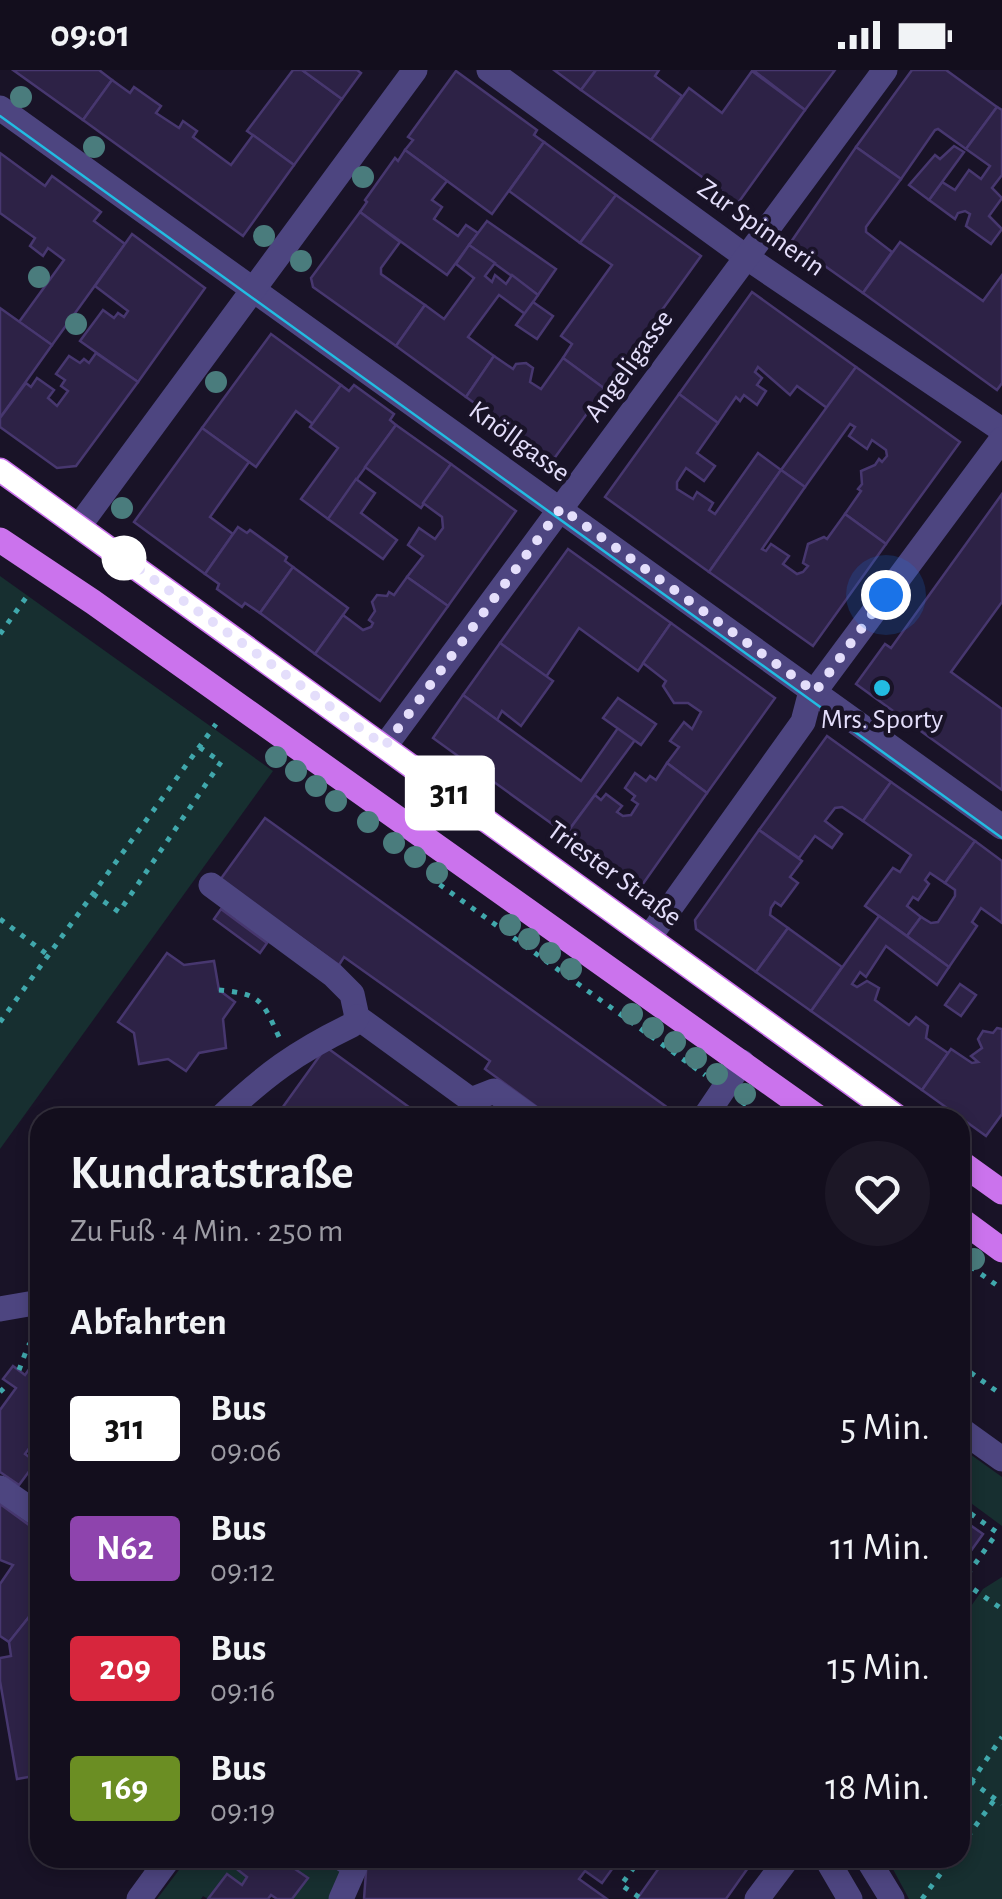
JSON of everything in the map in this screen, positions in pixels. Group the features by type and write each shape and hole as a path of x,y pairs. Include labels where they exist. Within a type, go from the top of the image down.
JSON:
{"main road":[{"name":"Triester Straße","path":"0,470 885,1108"},
{"path":"0,540 804,1108"},
{"path":"970,1168 1000,1187"},
{"path":"970,1226 1002,1250"}],"street":[{"path":"79,526 415,70"},
{"name":"Zur Spinnerin","path":"489,70 746,256 1002,430"},
{"name":"Angeligasse","path":"385,746 885,70"},
{"name":"Knöllgasse","path":"0,108 1002,827"},
{"path":"650,936 803,722 815,692 1002,440"},
{"path":"211,885 333,975 352,994 357,1017 471,1100 494,1091 518,1108"},
{"path":"238,1108 257,1081 288,1058 352,1025 357,1017"},
{"path":"711,1108 742,1062"},
{"path":"0,1309 30,1304"},
{"path":"970,1435 1002,1459"},
{"path":"0,1488 30,1509"},
{"path":"139,1899 162,1868"},
{"path":"341,1899 354,1868"},
{"path":"757,1899 780,1868"},
{"path":"832,1868 850,1899"},
{"path":"873,1868 892,1899"}],"path":[{"path":"0,634 30,592"},
{"path":"0,1022 216,724"},
{"path":"93,894 119,912 222,762 198,748"},
{"path":"0,919 48,956"},
{"path":"218,990 250,993 263,1002 288,1058"},
{"path":"970,1266 1002,1289"},
{"path":"19,1370 30,1343"},
{"path":"970,1372 1002,1395"},
{"path":"0,1392 9,1383"},
{"path":"970,1513 1000,1535 970,1572"},
{"path":"970,1589 1002,1609"},
{"path":"1002,1737 971,1782 1002,1804"},
{"path":"970,1833 995,1799"},
{"path":"634,1868 621,1885 639,1897"},
{"path":"922,1899 945,1868"}],"green space":[{"path":"0,576 273,771 0,1149"},
{"path":"970,1454 1002,1477 1002,1526 970,1502"},
{"path":"1002,1577 1002,1899 909,1899 892,1868 970,1868 970,1608 983,1589"},
{"path":"180,1868 240,1868 247,1877 242,1885 208,1899 157,1899"},
{"path":"293,1868 340,1868 330,1899 292,1899 307,1878"}],"building":[{"path":"13,70 99,70 112,80 83,120"},
{"path":"293,70 302,70 342,99 294,165 247,131"},
{"path":"302,70 357,70 361,73 342,99"},
{"path":"554,70 596,70 581,90"},
{"path":"596,70 659,70 655,76 682,96 651,140 581,90"},
{"path":"753,70 835,70 805,110"},
{"path":"912,70 946,70 997,107 966,149 935,130 901,179 856,147"},
{"path":"456,71 537,130 534,135 544,142 492,214 405,150 413,140 408,137"},
{"path":"752,71 805,110 738,203 651,140 689,88 722,113"},
{"path":"112,80 130,93 134,87 161,106 156,113 179,128 183,121 197,131 193,137 231,165 253,135 294,165 243,236 83,120"},
{"path":"997,107 1002,110 1002,175 992,188 1002,198 989,216 1002,229 991,244 966,226 970,214 958,213 955,219 929,200 942,182 955,190 969,170 981,179 990,166 966,149"},
{"path":"544,142 616,195 580,243 509,191"},
{"path":"954,146 964,152 929,200 909,185 935,155 940,159"},
{"path":"856,147 901,179 866,227 866,232 892,252 863,293 791,242"},
{"path":"405,150 447,181 432,200 442,207 434,219 458,236 466,225 478,233 447,275 360,212 395,158 398,161"},
{"path":"0,153 45,186 52,176 101,212 94,221 125,244 52,345 19,322 64,260 48,248 43,256 30,246 35,238 0,213"},
{"path":"616,195 701,256 605,389 563,358 572,344 561,336 612,265 580,243"},
{"path":"360,212 400,242 381,268 381,274 425,305 396,346 313,287 311,278"},
{"path":"487,221 556,269 538,295 469,245"},
{"path":"132,234 205,288 138,382 80,341 103,310 114,318 118,313 124,317 128,311 95,286"},
{"path":"900,242 983,301 1002,275 1002,383 997,390 863,293"},
{"path":"469,245 495,263 485,276 492,282 495,275 506,284 512,275 538,295 525,314 499,295 468,337 494,356 466,397 396,346 425,305 444,319 474,278 456,264"},
{"path":"752,292 856,367 827,408 797,386 790,395 758,367 755,372 762,378 757,385 766,391 757,405 744,395 740,401 736,397 718,423 679,394"},
{"path":"533,302 553,316 537,339 516,325"},
{"path":"0,308 52,345 0,418"},
{"path":"271,334 341,385 313,424 296,411 256,467 202,428"},
{"path":"96,353 138,382 76,466 57,468 0,427 0,418 26,383 31,387 37,378 54,390 48,398 57,406 68,391 61,386 65,380 56,374 69,356 89,363"},
{"path":"494,356 513,369 516,364 526,363 533,368 530,382 541,389 563,358 605,389 553,460 466,397"},
{"path":"856,367 960,442 886,544 845,514 861,491 861,471 887,456 886,450 872,440 867,449 849,436 855,427 850,424 805,487 781,470"},
{"path":"341,385 349,391 354,385 394,414 390,420 396,425 328,519 301,499 338,448 310,427"},
{"path":"679,394 718,423 697,453 715,466 704,481 686,468 677,489 693,499 697,492 713,503 709,510 715,514 758,453 781,470 709,572 605,497"},
{"path":"396,425 451,464 421,508 365,467"},
{"path":"202,428 249,462 210,517 233,534 205,574 134,522"},
{"path":"451,464 516,511 448,606 407,577 423,556 408,545 419,528 435,539 443,528 442,517 423,503"},
{"path":"781,470 805,487 762,549 766,551 771,544 789,556 783,564 797,574 808,566 803,563 808,544 827,539 845,514 886,544 813,646 709,572"},
{"path":"356,479 375,493 361,513 397,540 383,559 328,519"},
{"path":"1002,494 1002,602 951,672 1002,709 1002,790 856,684 885,644 891,648"},
{"path":"238,527 247,533 250,530 287,557 285,561 293,567 260,613 245,603 242,607 217,589 219,584 205,574"},
{"path":"568,549 671,623 638,671 579,628 546,677 500,643"},
{"path":"293,567 348,608 315,654 260,613"},
{"path":"407,577 448,606 380,701 315,654 343,615 363,630 371,627 373,623 369,620 375,611 372,602 377,595 394,595"},
{"path":"671,623 775,698 707,793 667,763 679,747 670,741 684,722 692,729 701,712 688,703 674,703 663,686 666,681 643,663"},
{"path":"500,643 553,681 521,726 502,711 497,720 463,695"},
{"path":"463,695 581,781 618,728 635,740 566,834 433,738"},
{"path":"618,698 656,724 641,745 603,718"},
{"path":"827,736 891,782 863,821 842,807 835,808 825,821 842,834 832,848 815,836 799,858 759,830"},
{"path":"667,763 707,793 640,888 566,834 595,795 601,800 606,794 622,806 617,812 631,815 638,804 625,788 635,773 646,781 650,776 656,780"},
{"path":"891,782 975,841 945,883 930,873 925,880 929,884 918,900 913,897 907,906 921,917 907,936 865,906 893,868 900,872 911,855 863,821"},
{"path":"265,818 668,1108 538,1108 485,1069 490,1061 344,957 339,965 220,880"},
{"path":"759,830 802,861 790,877 798,883 781,906 775,902 771,908 770,915 788,928 756,972 696,929 695,920"},
{"path":"975,841 1002,861 1002,923 981,908 972,922 977,926 949,967 907,936 921,917 938,922 955,896 955,890 945,883"},
{"path":"221,909 267,943 260,953 214,919"},
{"path":"879,916 949,967 937,985 886,946 866,977 860,972 852,984 857,987 867,981 879,988 875,1000 909,1025 916,1017 928,1026 926,1038 948,1053 922,1090 811,1011"},
{"path":"788,928 842,967 811,1011 756,972"},
{"path":"167,953 184,965 214,961 219,990 235,1002 223,1019 226,1048 199,1053 186,1071 168,1059 139,1064 134,1033 118,1022"},
{"path":"960,984 976,995 961,1016 945,1005"},
{"path":"1002,1029 1002,1114 986,1136 970,1124 970,1108 947,1108 922,1090 951,1049 972,1063 978,1062 971,1056 982,1048 978,1039 983,1031 993,1033"},
{"path":"326,1047 410,1108 282,1108"},
{"path":"13,1366 25,1375 30,1368 30,1447 25,1454 30,1458 30,1470 19,1485 0,1472 0,1410 16,1388 3,1379"},
{"path":"0,1504 30,1526 30,1616 9,1642 0,1636 0,1584 13,1565 0,1560"},
{"path":"970,1525 983,1534 970,1552"},
{"path":"30,1616 30,1777 17,1779 0,1681 0,1658 11,1656 9,1642"},
{"path":"294,1868 308,1878 292,1899 271,1895 268,1899 208,1899 227,1874 242,1885 247,1877 238,1870"},
{"path":"366,1868 613,1868 602,1883 585,1871 579,1879 607,1899 364,1899"},
{"path":"659,1868 748,1868 726,1899 637,1899"}],"tram line":[{"path":"0,116 1002,838"}],"bus line":[{"name":"311","path":"0,470 885,1108"}],"place":[{"name":"Mrs. Sporty","path":"882,688"}],"route":[{"path":"124,558 110,548 385,746 561,508 815,692 886,595"}]}
